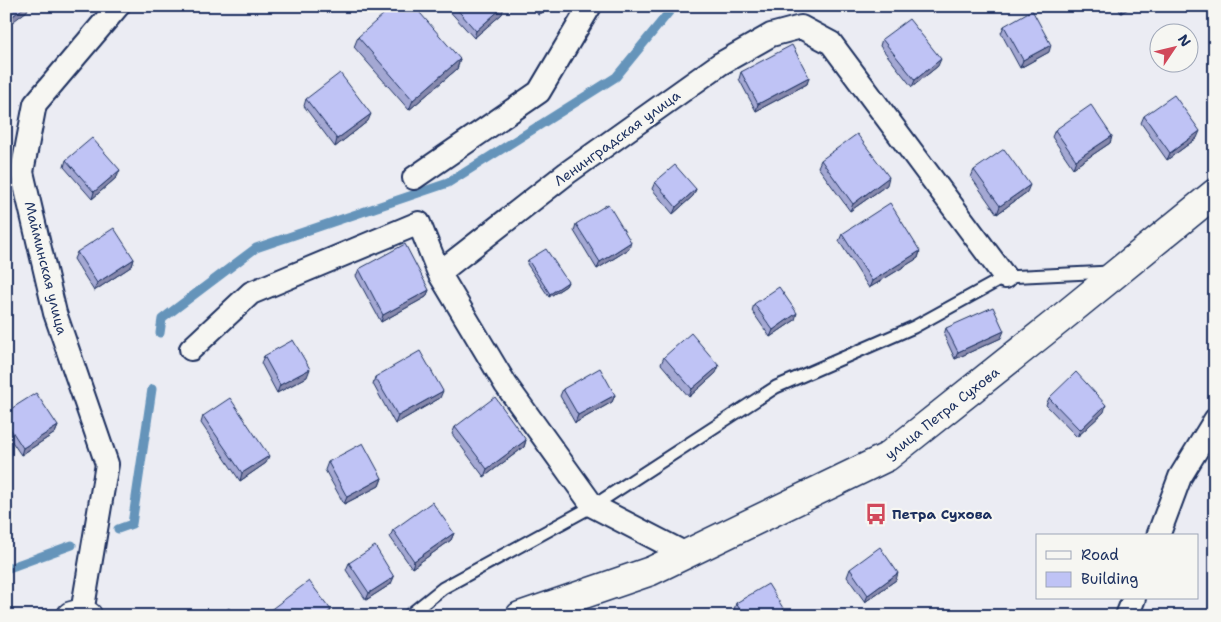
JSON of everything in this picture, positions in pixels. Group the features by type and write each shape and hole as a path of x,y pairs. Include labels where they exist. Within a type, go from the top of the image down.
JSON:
{"street":[{"name":"Майминская улица","path":"81,615 107,464 55,313 22,172 35,104 118,6"},
{"path":"414,178 540,92 590,6"},
{"name":"Ленинградская улица","path":"438,273 567,173 720,64 771,36 801,27 831,43 1005,277"},
{"name":"улица Петра Сухова","path":"520,616 651,570 887,457 1060,320 1215,193"},
{"path":"191,349 251,293 419,223 438,273 506,385 593,506 686,554"},
{"path":"1159,534 1180,477 1215,420"},
{"path":"1127,616 1133,600"}],"lane":[{"path":"408,616 444,588 593,506 776,387 914,327 1005,277 1119,272"}],"building":[{"path":"6,6 26,6 6,21"},
{"path":"393,6 414,6 460,59 413,100 358,37"},
{"path":"454,6 504,6 476,31"},
{"path":"1032,10 1051,45 1023,60 1004,26"},
{"path":"909,19 941,59 915,80 882,39"},
{"path":"792,45 809,77 758,104 741,72"},
{"path":"340,73 371,114 337,139 306,99"},
{"path":"1174,95 1200,131 1170,153 1144,116"},
{"path":"1091,105 1112,136 1076,160 1055,130"},
{"path":"857,134 889,177 853,204 821,160"},
{"path":"92,138 120,170 94,192 66,160"},
{"path":"1004,149 1030,185 1000,206 974,170"},
{"path":"675,165 696,189 676,207 655,182"},
{"path":"890,203 920,251 872,281 842,234"},
{"path":"608,204 631,242 600,262 576,224"},
{"path":"114,228 134,259 97,283 77,252"},
{"path":"405,244 429,290 383,315 359,269"},
{"path":"546,249 568,282 550,294 528,260"},
{"path":"779,287 797,313 773,330 754,304"},
{"path":"993,307 1004,331 958,352 946,328"},
{"path":"691,333 719,366 692,389 664,357"},
{"path":"293,340 310,369 280,385 264,356"},
{"path":"420,351 443,391 398,416 375,377"},
{"path":"600,368 615,395 578,415 563,389"},
{"path":"1076,372 1106,405 1080,430 1049,398"},
{"path":"36,393 58,426 23,448 6,422 6,412"},
{"path":"495,397 526,440 487,469 455,427"},
{"path":"230,398 269,456 242,473 203,416"},
{"path":"363,443 382,478 347,497 328,462"},
{"path":"432,502 454,533 414,561 393,530"},
{"path":"375,546 394,577 369,593 349,563"},
{"path":"880,547 898,573 868,595 850,569"},
{"path":"309,581 331,610 323,616 273,616 269,611"},
{"path":"768,584 788,616 744,616 736,603"},
{"path":"229,608 234,616 218,616"}],"waterway":[{"path":"160,333 162,319 256,248 448,183 616,77 674,6"},
{"path":"118,529 132,524 152,389"},
{"path":"6,569 72,545"}],"place":[{"name":"Петра Сухова","path":"876,514"}]}
